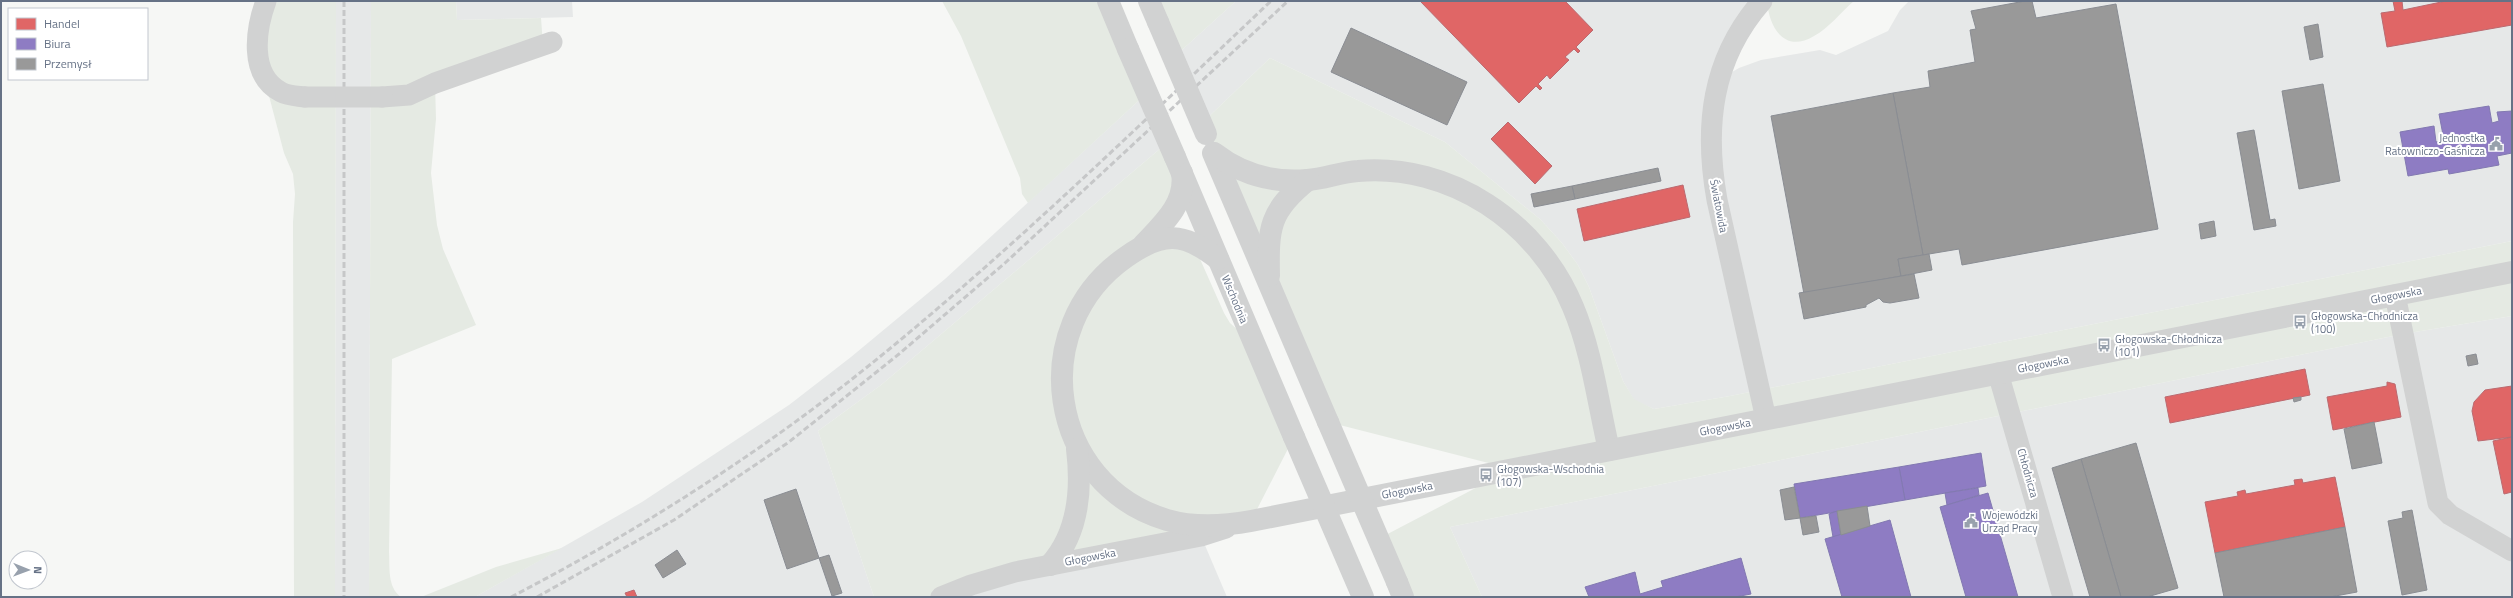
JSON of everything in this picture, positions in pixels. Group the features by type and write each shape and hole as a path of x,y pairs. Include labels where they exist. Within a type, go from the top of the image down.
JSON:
{"street":[{"path":"266,1 260,17 258,36 257,50 261,68 269,83 281,92 305,97 382,97 409,95 435,83 552,42"},
{"name":"Wschodnia","path":"1108,1 1363,597"},
{"path":"1149,1 1400,590"},
{"name":"Światowida","path":"1762,1 1752,13 1730,48 1719,79 1712,112 1710,140 1712,168 1717,200 1766,419"},
{"path":"1210,144 1235,168 1255,176 1308,180 1358,171 1386,171 1412,174 1458,188 1483,200 1503,214 1538,250 1559,279 1573,306 1591,366 1609,450"},
{"path":"1178,164 1183,186 1181,197 1170,214 1142,246 1100,278 1082,301 1070,328 1062,360 1062,389 1066,415 1076,443 1101,481 1120,497 1142,510 1166,520 1193,525 1252,521"},
{"path":"1269,285 1268,251 1274,218 1289,195 1308,180"},
{"path":"1142,246 1155,240 1181,238 1196,243 1218,259"},
{"name":"Głogowska","path":"941,597 1001,575 1201,536 1252,521 2512,272"},
{"path":"2395,295 2438,503 2450,515 2512,551"},
{"name":"Chłodnicza","path":"1998,373 2063,597"},
{"path":"1050,565 1064,547 1076,513 1079,477 1076,443"}],"shaded area":[{"path":"266,1 336,1 335,597 294,597 293,222 295,194 293,174 284,153 263,73"},
{"path":"336,1 371,1 369,597 335,597"},
{"path":"371,1 456,1 457,20 541,18 543,45 435,83 436,119 431,173 437,225 443,249 476,325 392,359 389,552 391,582 393,588 401,597 369,597"},
{"path":"456,1 572,1 573,17 457,20"},
{"path":"942,1 1100,1 1147,93 1028,203 1022,194 1020,178 961,36"},
{"path":"1153,1 1236,1 1173,58"},
{"path":"1236,1 1762,1 1720,79 1739,68 1761,60 1820,50 1836,55 1888,31 1900,10 1909,1 2512,1 2512,241 1730,396 1654,409 1634,400 1623,381 1589,287 1578,265 1562,243 1540,219 1445,142 1270,58 1201,124 1173,58"},
{"path":"1767,1 1854,1 1819,33 1803,41 1794,42 1786,40 1775,28 1768,11"},
{"path":"1270,58 1445,142 1540,219 1562,243 1578,265 1589,287 1623,381 1634,399 1654,409 1730,396 2512,241 2512,316 2403,334 1450,527 1482,597 1403,597 1378,539 1512,469 1328,422 1201,124"},
{"path":"1147,93 1168,142 881,385 818,431 874,597 475,597 642,502 789,405 851,357 945,279"},
{"path":"1168,142 1175,157 1170,214 1174,240 1200,259 1230,323 1249,340 1294,437 1251,521 941,597 874,597 818,431 881,385"},
{"path":"2512,316 2512,597 1482,597 1450,527 2403,334"},
{"path":"1201,536 1227,597 941,597"},
{"path":"562,548 475,597 421,597 496,567"}],"building: Handel":[{"path":"1420,1 1565,1 1593,30 1576,47 1580,51 1578,53 1574,49 1565,57 1569,60 1550,79 1547,75 1538,84 1542,88 1540,90 1536,86 1519,103"},
{"path":"2393,1 2402,1 2403,10 2446,1 2512,1 2512,25 2387,47 2381,13 2395,11"},
{"path":"1508,122 1552,166 1535,184 1491,139"},
{"path":"1683,185 1690,217 1584,241 1577,209"},
{"path":"2305,369 2310,395 2170,423 2165,397"},
{"path":"2387,382 2395,384 2401,417 2333,430 2327,397 2387,386"},
{"path":"2512,386 2512,437 2478,441 2472,411 2474,402 2485,390"},
{"path":"2512,437 2512,492 2504,494 2493,441"},
{"path":"2335,477 2345,527 2215,553 2205,502 2238,496 2237,492 2245,490 2246,494 2295,485 2294,480 2302,479 2303,483"},
{"path":"634,590 637,597 627,597 625,593"}],"building: Biura":[{"path":"2489,106 2492,123 2499,121 2497,112 2512,111 2512,153 2497,156 2499,165 2449,174 2448,169 2408,176 2400,132 2434,126 2436,142 2444,140 2439,114"},
{"path":"1981,453 1986,486 1905,500 1899,467"},
{"path":"1899,467 1905,500 1800,518 1794,484"},
{"path":"1978,488 1979,495 1947,505 1945,493"},
{"path":"1988,493 2018,597 1966,597 1940,507"},
{"path":"1837,511 1841,535 1833,537 1829,514"},
{"path":"1890,520 1911,597 1842,597 1825,539"},
{"path":"1741,558 1751,594 1735,597 1589,597 1585,587 1635,572 1640,594 1663,587 1661,581"}],"building: Przemysł":[{"path":"2032,1 2036,18 2116,4 2158,229 1962,265 1959,249 1923,255 1893,93 1930,87 1928,71 1975,62 1970,30 1976,29 1971,11"},
{"path":"2318,24 2323,57 2310,60 2304,27"},
{"path":"1351,28 1467,82 1447,125 1331,72"},
{"path":"2323,84 2340,181 2299,189 2282,91"},
{"path":"1893,93 1923,255 1898,259 1901,276 1804,294 1771,116"},
{"path":"2254,130 2270,220 2275,219 2276,226 2254,230 2237,133"},
{"path":"1658,168 1661,181 1575,199 1572,186"},
{"path":"1572,186 1575,199 1534,207 1531,194"},
{"path":"2214,221 2216,236 2201,239 2199,224"},
{"path":"1929,254 1932,270 1901,276 1898,259"},
{"path":"1914,274 1919,298 1890,303 1883,302 1879,298 1866,305 1866,307 1804,319 1799,293"},
{"path":"2476,354 2478,364 2468,366 2466,356"},
{"path":"2301,397 2301,400 2294,402 2293,398"},
{"path":"2374,422 2382,463 2352,469 2344,429"},
{"path":"2136,443 2178,588 2147,597 2121,597 2081,459"},
{"path":"2081,459 2121,597 2090,597 2052,468"},
{"path":"1794,487 1800,518 1785,520 1780,490"},
{"path":"796,489 819,558 787,569 764,500"},
{"path":"1867,506 1870,526 1841,535 1837,511"},
{"path":"2412,510 2427,590 2402,595 2388,521 2403,518 2402,512"},
{"path":"1816,516 1819,532 1803,535 1800,518"},
{"path":"2345,527 2357,592 2330,597 2224,597 2215,553"},
{"path":"677,550 686,564 663,578 655,565"},
{"path":"829,555 842,593 832,596 819,558"}],"railway":[{"path":"344,1 344,597"},
{"path":"511,597 611,542 709,482 756,450 849,382 942,305 1038,220 1271,1"},
{"path":"537,597 674,520 789,442 899,354 1005,263 1288,1"}],"place":[{"name":"Jednostka Ratowniczo-Gaśnicza","path":"2496,144"},
{"name":"Głogowska-Chłodnicza (100)","path":"2300,322"},
{"name":"Głogowska-Chłodnicza (101)","path":"2104,345"},
{"name":"Głogowska-Wschodnia (107)","path":"1486,475"},
{"name":"Wojewódzki Urząd Pracy","path":"1971,521"}]}
